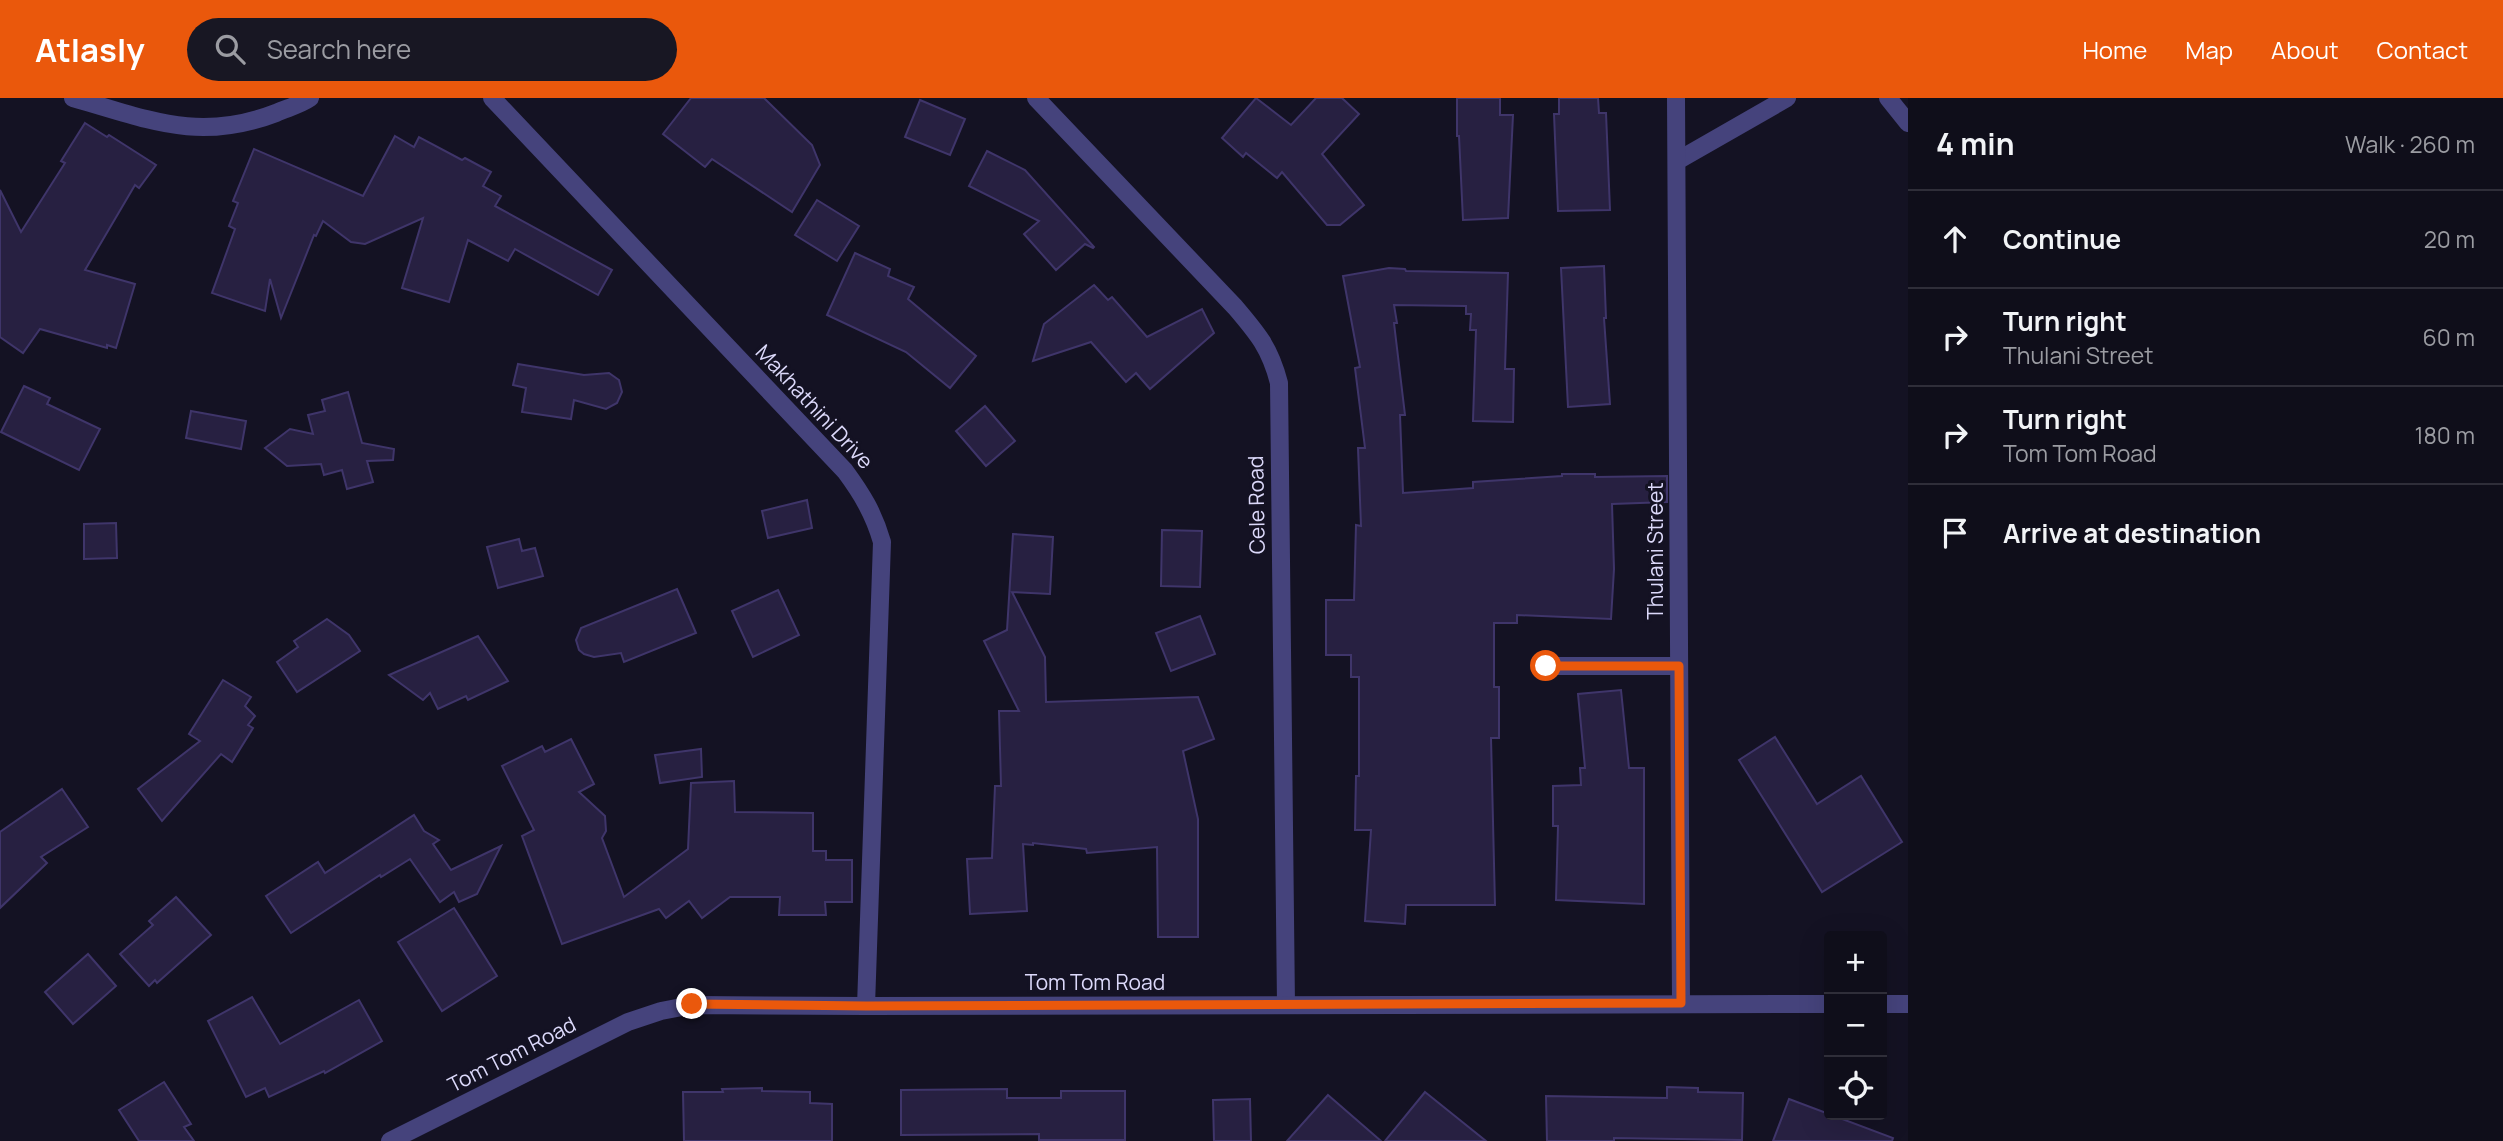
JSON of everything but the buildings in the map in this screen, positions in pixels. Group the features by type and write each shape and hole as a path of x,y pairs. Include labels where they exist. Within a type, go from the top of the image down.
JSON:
{"street":[{"path":"73,98 174,127 210,128 253,122 310,98"},
{"name":"Makhathini Drive","path":"492,98 845,471 863,495 874,517 881,542 866,1006"},
{"name":"Cele Road","path":"1036,98 1235,307 1262,338 1274,363 1279,383 1286,1005"},
{"name":"Thulani Street","path":"1676,98 1681,1003"},
{"path":"1676,161 1787,98"},
{"path":"1888,98 1908,123"},
{"path":"1546,666 1679,666"},
{"name":"Tom Tom Road","path":"390,1141 628,1022 692,1004 1824,1004"},
{"path":"1887,1004 1908,1004"}],"route":[{"path":"692,1004 866,1006 1681,1003 1679,666 1546,666"}]}
